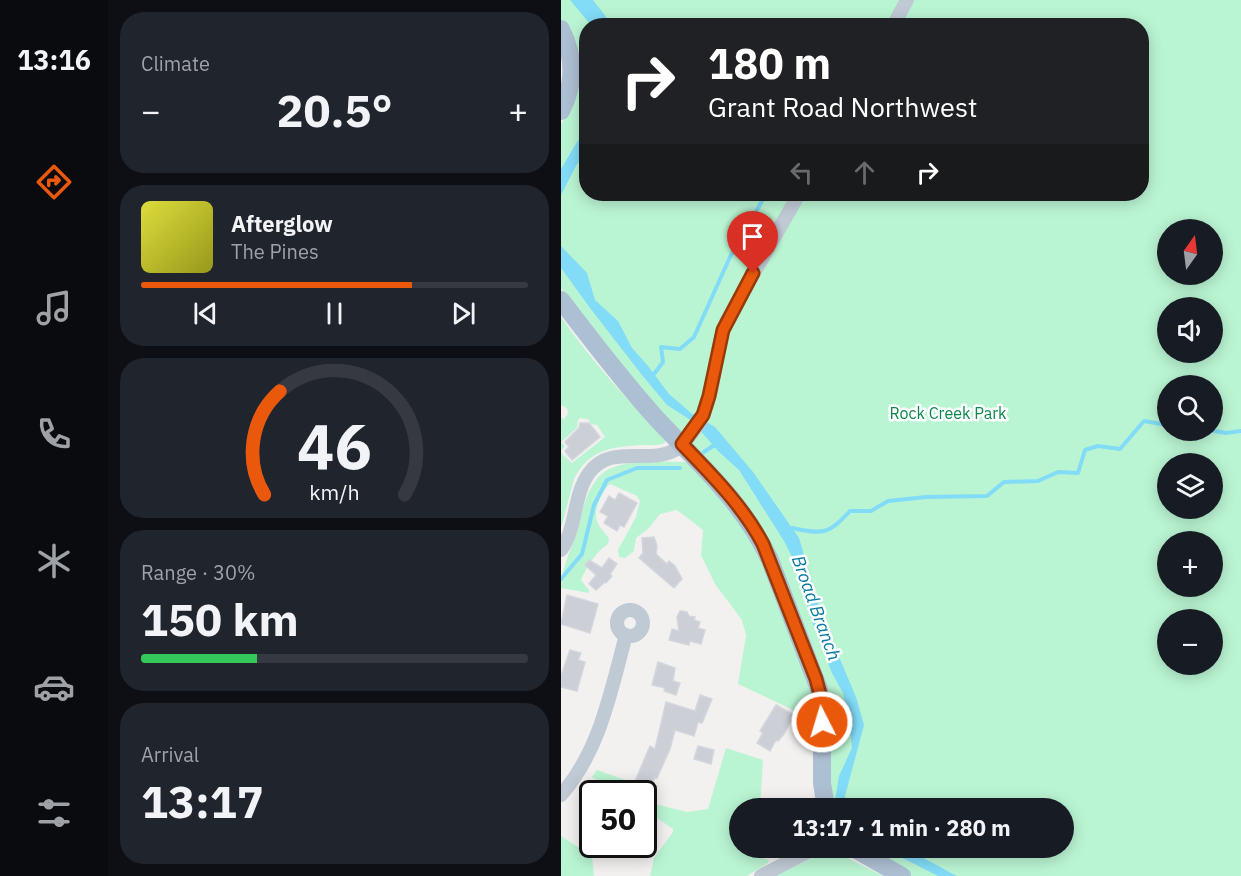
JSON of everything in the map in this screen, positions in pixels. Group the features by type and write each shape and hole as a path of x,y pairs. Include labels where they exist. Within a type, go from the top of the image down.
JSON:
{"main road":[{"path":"561,29 569,50 572,70 570,89 561,111"},
{"path":"561,300 625,381 740,508 756,532 770,560 819,689 822,712 824,798"},
{"path":"870,858 901,876"}],"street":[{"path":"897,18 907,0"},
{"path":"561,550 569,535 582,488 589,473 599,464 623,455 665,454 675,450 695,429 703,415 709,396 719,342 726,322 795,201"},
{"path":"561,795 579,771 595,739 626,635"},
{"path":"761,876 796,858"}],"green space":[{"name":"Rock Creek Park","path":"561,0 1241,0 1241,876 912,876 879,858 1074,858 1074,798 831,798 828,733 756,518 610,358 561,288 561,125 574,97 568,32 561,20"},
{"path":"561,317 598,365 665,440 665,443 611,449 587,461 574,479 561,528 561,451 572,463 605,437 597,425 591,424 588,419 580,418 577,428 561,442 561,418 564,419 568,414 567,408 561,405"},
{"path":"686,462 737,516 762,559 809,681 814,703 812,730 804,727 793,710 738,684 746,635 742,620 715,584 701,555 703,530 677,510 660,514 649,528 636,538 634,551 625,558 619,557 618,550 636,517 640,501 637,496 610,484 600,498 596,516 599,525 609,538 608,544 592,560 581,580 589,593 561,588 564,566 584,504 597,479 604,472 626,464"},
{"path":"726,748 763,760 761,798 729,798 729,858 763,858 769,860 768,863 747,876 650,876 654,858 657,858 657,854 673,832 673,829 657,818 657,804 687,812 708,809"},
{"path":"597,770 625,780 597,780 592,777"},
{"path":"561,836 579,848 579,858 592,858 594,876 561,876"},
{"path":"812,858 848,858 883,876 775,876"}],"water":[{"path":"570,0 593,0 607,18 585,18"},
{"path":"579,139 579,162 561,195 561,169"},
{"name":"Broad Branch","path":"561,246 587,273 595,300 618,321 632,348 669,394 691,413 715,427 753,472 799,538 823,619 856,697 864,725 846,798 835,798 839,776 852,748 849,718 843,693 832,673 811,619 796,565 784,541 739,470 718,451 692,421 667,405 561,268"},
{"path":"903,858 923,858 957,876 938,876"}],"building":[{"path":"580,423 589,423 600,437 572,460 565,451 569,447 565,442 579,428"},
{"path":"619,493 637,503 624,527 620,525 617,531 604,523 608,516 600,512 609,496 615,500"},
{"path":"654,537 657,546 656,554 667,564 669,561 675,566 682,579 674,588 639,558 643,553 642,538"},
{"path":"609,558 617,564 610,574 612,576 596,590 589,584 596,575 585,565 589,560 602,568"},
{"path":"567,595 598,604 590,633 561,624"},
{"path":"680,611 687,612 689,616 695,617 694,620 700,622 698,628 705,630 701,644 690,641 689,645 669,640 672,629 679,631 677,617"},
{"path":"570,650 581,653 578,660 585,662 577,691 561,687 561,676"},
{"path":"658,662 675,668 673,681 680,683 676,695 664,691 665,688 652,685"},
{"path":"700,695 712,699 702,723 698,722 694,736 675,730 670,749 657,778 636,780 650,746 655,749 666,702 695,711"},
{"path":"776,705 794,715 784,734 778,741 776,740 770,751 757,743 763,733 760,731"},
{"path":"698,746 714,750 711,764 694,759"}],"waterway":[{"path":"651,378 663,362 661,347 680,349 694,337 730,257 762,201"},
{"path":"789,531 792,528 811,532 825,531 850,511 871,511 888,501 926,497 987,496 1004,482 1038,481 1058,472 1078,473 1085,450 1098,446 1120,449 1144,421 1157,423"},
{"path":"1223,432 1241,431"},
{"path":"704,452 716,444"},
{"path":"561,579 582,554 594,505 607,480 637,468 680,468"}],"route":[{"path":"753,273 723,330 703,415 682,444 732,497 763,544 816,679 821,698 822,722"}]}
